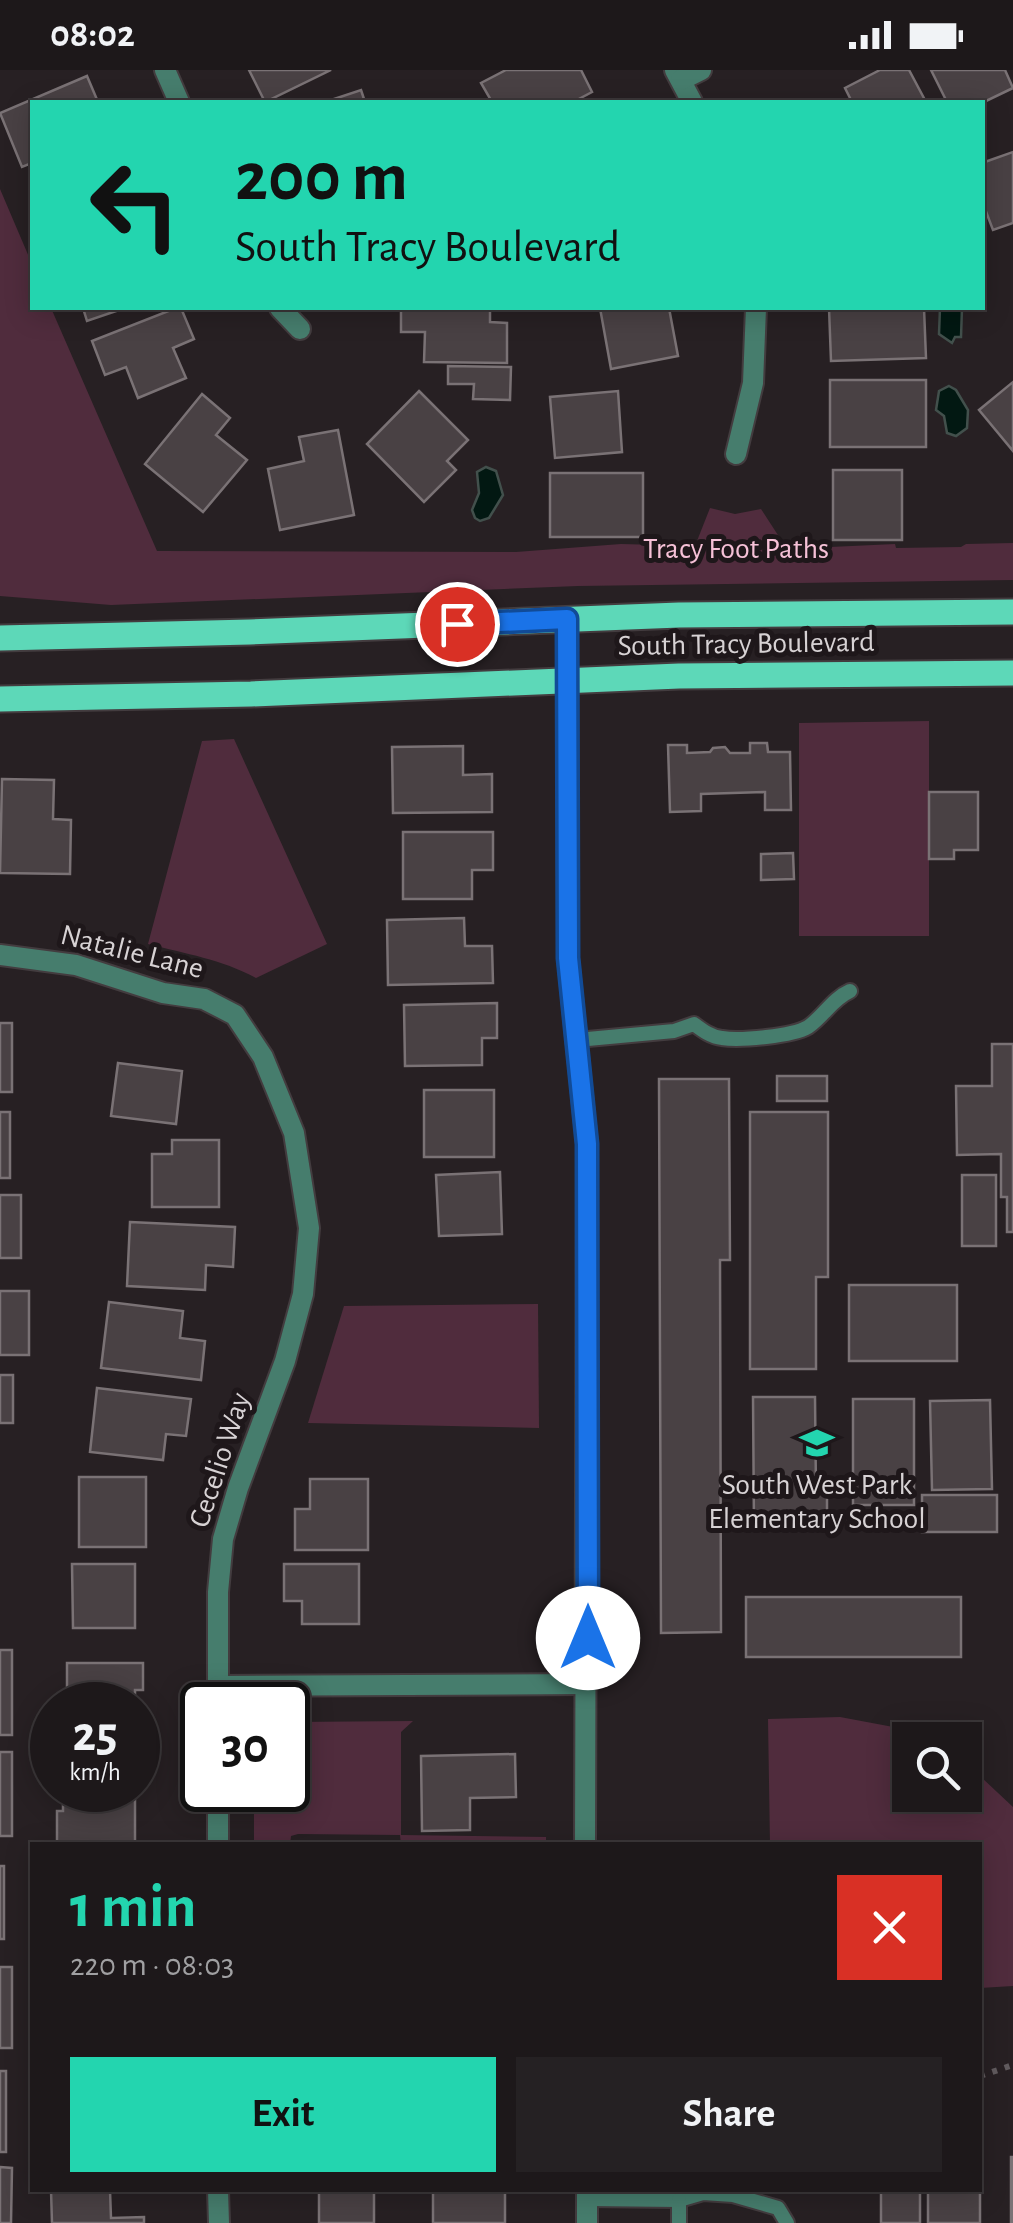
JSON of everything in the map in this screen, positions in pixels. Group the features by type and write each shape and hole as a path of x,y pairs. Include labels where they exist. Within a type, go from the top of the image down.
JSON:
{"main road":[{"name":"South Tracy Boulevard","path":"0,638 567,619 1013,612"},
{"name":"South Tracy Boulevard","path":"0,699 251,694 568,679 1013,673"}],"street":[{"path":"165,70 178,100"},
{"path":"691,100 678,75 702,70"},
{"path":"282,310 300,330"},
{"path":"736,454 752,383 756,310"},
{"path":"567,619 568,958 587,1164 586,1842"},
{"name":"Natalie Lane","path":"0,955 76,966 163,993 204,999 236,1015 263,1057 294,1133"},
{"name":"Cecelio Way","path":"218,1682 218,1592 223,1539 286,1361 303,1294 309,1228 294,1133"},
{"name":"Cecelio Way","path":"310,1692 584,1684"},
{"path":"218,1812 218,1842"},
{"path":"218,2192 218,2223"},
{"path":"587,2194 587,2223"}],"lane":[{"path":"578,1040 674,1031 694,1024 707,1034 722,1038 794,1033 809,1026 831,1002 850,991"},
{"path":"587,2194 678,2200 703,2193 744,2197 778,2208 787,2223"},
{"path":"678,2200 679,2223"}],"path":[{"path":"982,2075 1013,2065"}],"green space":[{"name":"Tracy Foot Paths","path":"0,189 30,259 30,310 52,310 157,551 516,552 621,544 695,546 710,508 735,514 761,509 787,549 1013,543 1013,580 578,586 111,605 0,596"},
{"path":"929,721 929,936 799,936 799,723"},
{"path":"234,739 327,944 256,978 216,962 148,944 202,741"},
{"path":"538,1304 539,1428 308,1423 344,1306"},
{"path":"840,1717 892,1727 892,1812 982,1812 982,1778 1013,1807 1013,1986 982,1988 982,1842 770,1842 768,1719"},
{"path":"413,1721 401,1732 401,1835 546,1837 546,1842 401,1842 400,1835 298,1834 291,1836 290,1842 254,1842 254,1812 310,1812 310,1722"}],"shaded area":[{"path":"940,310 962,310 961,337 955,337 952,343 939,334"},
{"path":"949,386 956,390 968,410 967,428 956,436 947,433 944,416 936,410 939,391"},
{"path":"486,467 496,471 503,495 489,518 480,521 472,510 479,493 477,472"}],"building":[{"path":"249,70 331,70 269,100 264,100"},
{"path":"506,70 581,70 592,92 577,100 491,100 481,83"},
{"path":"880,70 909,70 925,100 851,100 845,88"},
{"path":"931,70 1005,70 1013,88 985,102 946,100"},
{"path":"87,76 97,100 31,100"},
{"path":"361,90 364,100 331,100"},
{"path":"30,100 30,164 22,167 0,113"},
{"path":"1013,152 1013,223 993,230 985,209 985,162"},
{"path":"84,310 119,310 87,321"},
{"path":"171,310 182,310 194,339 173,348 186,378 138,398 126,367 105,375 92,341"},
{"path":"401,310 490,310 490,322 507,323 507,363 424,362 425,332 401,332"},
{"path":"600,310 669,310 678,356 611,369"},
{"path":"829,310 924,310 926,358 831,361"},
{"path":"448,366 511,367 510,400 473,399 474,384 448,384"},
{"path":"830,380 926,380 926,447 830,447"},
{"path":"1013,382 1013,451 979,410"},
{"path":"419,391 468,440 447,461 456,470 424,502 367,444"},
{"path":"618,391 622,452 555,458 550,397"},
{"path":"202,394 230,418 216,435 247,460 203,512 145,464"},
{"path":"338,430 354,515 280,530 268,469 304,461 299,437"},
{"path":"833,470 902,470 902,540 833,540"},
{"path":"550,473 643,473 643,537 550,537"},
{"path":"750,743 767,743 768,752 790,752 791,810 765,810 765,792 701,794 701,811 670,812 668,745 687,745 687,753 725,747 730,753 750,753"},
{"path":"463,746 463,775 492,774 492,812 393,813 392,747"},
{"path":"2,779 54,780 53,819 71,820 70,874 0,873"},
{"path":"929,792 978,792 978,850 954,850 954,859 929,859"},
{"path":"403,832 493,832 493,870 472,870 472,899 403,899"},
{"path":"793,853 794,879 761,880 761,854"},
{"path":"464,918 465,946 492,946 493,983 388,985 387,920"},
{"path":"497,1003 497,1038 482,1038 482,1065 405,1066 404,1005"},
{"path":"0,1023 12,1023 12,1092 0,1092"},
{"path":"992,1044 1013,1044 1013,1232 1007,1232 1007,1197 1001,1197 1001,1154 957,1155 956,1086 992,1086"},
{"path":"118,1063 182,1071 176,1124 111,1116"},
{"path":"777,1076 827,1076 827,1101 777,1101"},
{"path":"659,1079 729,1079 730,1260 720,1260 721,1632 661,1633"},
{"path":"424,1090 494,1090 494,1157 424,1157"},
{"path":"0,1112 10,1112 10,1178 0,1178"},
{"path":"750,1112 828,1112 828,1277 816,1277 816,1369 750,1369"},
{"path":"172,1140 219,1140 219,1207 152,1207 152,1154 172,1154"},
{"path":"500,1172 502,1234 439,1236 436,1175"},
{"path":"962,1175 996,1175 996,1246 962,1246"},
{"path":"0,1195 21,1195 21,1258 0,1258"},
{"path":"130,1222 235,1227 233,1267 206,1265 205,1290 127,1286"},
{"path":"849,1285 957,1285 957,1361 849,1361"},
{"path":"0,1291 29,1291 29,1355 0,1355"},
{"path":"109,1302 183,1311 180,1338 205,1341 201,1380 101,1368"},
{"path":"0,1375 13,1375 13,1423 0,1423"},
{"path":"97,1388 191,1399 186,1436 166,1434 163,1460 90,1452"},
{"path":"753,1397 815,1397 816,1491 827,1491 827,1529 754,1529"},
{"path":"853,1399 914,1399 914,1505 853,1505"},
{"path":"990,1400 992,1489 932,1490 930,1401"},
{"path":"79,1477 146,1477 146,1547 79,1547"},
{"path":"310,1479 368,1479 368,1550 295,1550 295,1509 310,1509"},
{"path":"922,1495 997,1495 997,1532 922,1532"},
{"path":"72,1564 135,1564 135,1628 73,1628"},
{"path":"284,1564 359,1564 359,1624 302,1624 302,1601 284,1601"},
{"path":"746,1597 961,1597 961,1657 746,1657"},
{"path":"0,1650 12,1650 12,1735 0,1735"},
{"path":"67,1663 143,1663 143,1682 67,1682"},
{"path":"0,1752 12,1752 12,1836 0,1836"},
{"path":"515,1754 516,1797 470,1798 470,1830 422,1831 421,1756"},
{"path":"57,1812 135,1812 135,1842 57,1842"},
{"path":"0,1866 4,1866 4,1939 0,1939"},
{"path":"0,1967 12,1967 12,2048 0,2048"},
{"path":"0,2071 6,2071 6,2152 0,2152"},
{"path":"1013,2157 1013,2223 1011,2223"},
{"path":"0,2167 12,2168 11,2223 0,2223"},
{"path":"51,2192 110,2192 111,2218 144,2217 144,2223 52,2223"},
{"path":"319,2192 374,2192 374,2223 319,2223"},
{"path":"433,2192 505,2192 505,2223 433,2223"},
{"path":"881,2192 920,2192 920,2223 881,2223"},
{"path":"928,2192 980,2192 980,2223 928,2223"}],"place":[{"name":"South West Park Elementary School","path":"817,1443"}],"route":[{"path":"457,624 567,619 568,958 587,1144 588,1638"}]}
